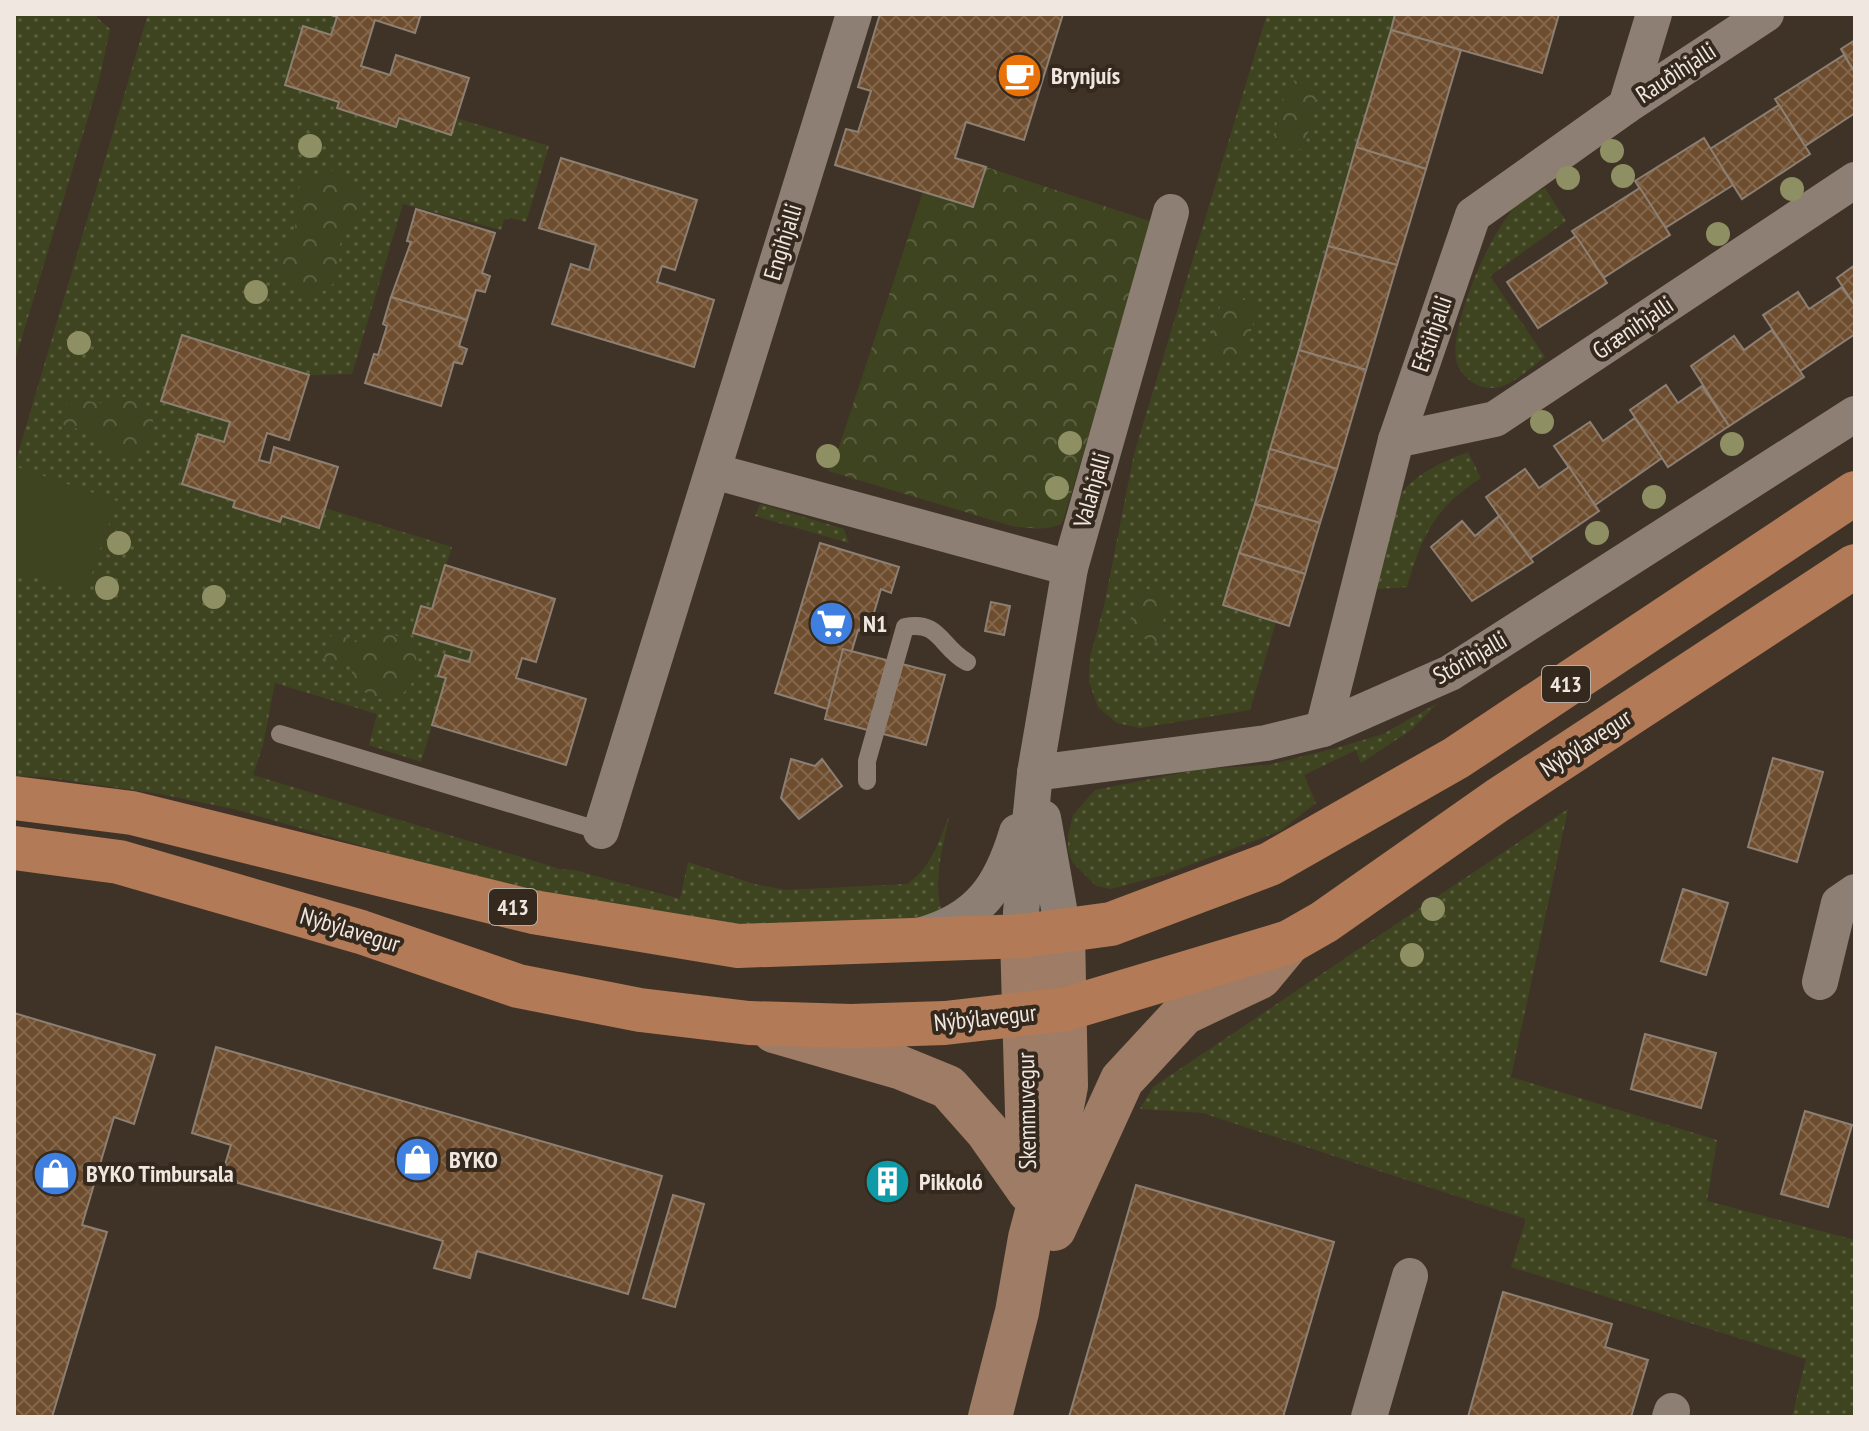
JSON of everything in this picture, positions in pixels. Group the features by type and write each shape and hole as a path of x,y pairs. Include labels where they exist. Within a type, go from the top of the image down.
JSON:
{"main road":[{"name":"413","path":"14,798 132,813 533,912 738,946 1043,934 1111,924 1270,864 1456,758 1855,493"},
{"name":"Nýbýlavegur","path":"14,848 119,862 361,932 518,986 640,1010 749,1023 867,1026 945,1023 1046,1011 1289,942 1324,922 1498,800 1855,566"}],"street":[{"name":"Engihjalli","path":"601,831 854,14"},
{"path":"1626,106 1654,14"},
{"name":"Rauðihjalli","path":"1626,106 1766,14"},
{"name":"Efstihjalli","path":"1323,729 1396,440 1473,215 1626,106"},
{"name":"Grænihjalli","path":"1396,440 1495,419 1855,180"},
{"name":"Valahjalli","path":"1046,1011 1035,773 1070,568 1171,212"},
{"name":"Stórihjalli","path":"1035,773 1266,743 1323,729 1450,673 1855,414"},
{"path":"713,471 1070,568"},
{"path":"901,941 938,931 982,903 998,881 1009,858 1035,773"},
{"path":"1820,982 1839,903 1855,892"},
{"path":"1017,1312 1122,1080 1184,1013 1260,977 1289,942"},
{"name":"Skemmuvegur","path":"1030,1238 1029,1191 1046,1011"},
{"name":"Skemmuvegur","path":"990,1417 1017,1312 1030,1238 1054,1148 1066,1086 1046,1011"},
{"path":"749,1023 899,1067 948,1087 987,1131 1029,1191"},
{"path":"1369,1417 1410,1276"}],"lane":[{"path":"867,781 867,761 905,627 921,624 933,629 956,656 967,662"},
{"path":"280,734 601,831"}],"green space":[{"path":"14,14 93,14 110,29 99,81 14,364"},
{"path":"148,14 328,14 337,17 331,35 303,27 339,102 337,109 396,127 399,118 451,134 456,118 549,146 526,222 510,218 504,220 501,230 403,204 352,374 309,375 182,336 161,401 230,422 224,442 198,434 182,484 235,501 233,507 280,522 282,516 325,508 452,547 432,609 421,607 413,633 472,651 469,662 445,655 438,675 446,678 421,762 369,745 377,714 275,683 263,745 253,775 560,869 574,870 680,899 688,862 754,884 786,890 907,884 928,863 949,817 938,875 941,909 915,924 720,927 651,916 459,874 234,809 160,794 44,777 14,776 14,467"},
{"path":"1267,14 1395,14 1255,504 1223,605 1276,622 1250,710 1140,728 1117,723 1098,707 1089,682 1090,657 1104,606 1134,454"},
{"path":"1289,79 1321,88 1303,150 1272,141"},
{"path":"986,167 1153,222 1062,524 1050,528 1012,526 828,471 838,450 923,192 973,207"},
{"path":"330,170 345,177 357,188 361,195 361,211 356,223 341,241 337,279 327,289 315,294 303,293 285,281 280,259 295,235 296,202 301,185 316,173"},
{"path":"1545,188 1566,221 1490,276 1545,357 1505,385 1482,387 1466,377 1456,360 1456,343 1467,299 1487,251 1511,211 1525,197"},
{"path":"1224,293 1259,303 1241,366 1206,356"},
{"path":"127,397 140,402 153,421 149,442 129,455 114,454 91,433 61,424 68,398 106,404"},
{"path":"1468,452 1481,478 1452,501 1432,525 1418,553 1407,587 1378,589 1389,527 1399,497 1421,475"},
{"path":"14,466 117,501 85,594 14,570"},
{"path":"760,504 844,529 849,543 755,516"},
{"path":"1141,587 1171,597 1156,642 1126,633"},
{"path":"378,632 398,636 411,646 416,659 416,673 411,686 401,695 387,699 363,691 351,667 324,658 332,633 361,642"},
{"path":"1438,703 1411,730 1361,763 1356,750 1304,775 1316,803 1280,831 1163,875 1111,889 1096,886 1072,862 1068,836 1073,815 1095,790 1201,769 1268,765 1340,747 1383,734"},
{"path":"1568,809 1511,1077 1717,1140 1707,1201 1855,1240 1855,1417 1792,1417 1806,1359 1511,1267 1526,1219 1203,1113 1140,1109 1153,1087"}],"building":[{"path":"328,14 421,14 415,33 375,20 361,66 390,75 396,55 469,78 451,135 399,118 396,127 337,108 339,102 285,85 303,26 331,35 337,17"},
{"path":"880,14 1063,14 1024,140 966,122 955,158 986,167 973,207 835,165 846,129 858,132 871,91 858,87"},
{"path":"1395,14 1559,14 1542,73 1391,30"},
{"path":"1391,30 1461,50 1426,169 1356,147"},
{"path":"1855,40 1855,73 1841,49"},
{"path":"1844,55 1855,73 1855,113 1805,146 1775,99"},
{"path":"1779,105 1810,154 1742,199 1710,149"},
{"path":"1704,138 1733,185 1665,228 1635,181"},
{"path":"1356,147 1426,169 1397,265 1328,246"},
{"path":"561,158 697,200 675,270 662,266 657,282 714,300 694,367 552,324 571,264 589,270 596,245 539,228"},
{"path":"1640,188 1670,235 1603,278 1572,231"},
{"path":"416,209 495,233 482,273 490,276 485,292 476,290 467,320 391,297 411,242 407,241"},
{"path":"1576,236 1607,283 1538,328 1507,282"},
{"path":"1328,246 1397,265 1366,370 1299,350"},
{"path":"1855,265 1855,306 1837,278"},
{"path":"1842,287 1855,306 1855,334 1800,371 1763,315 1798,292 1809,309"},
{"path":"391,297 467,320 459,346 467,349 462,364 454,362 441,406 365,383 387,326 383,324"},
{"path":"1772,330 1804,377 1729,426 1691,366 1734,336 1744,350"},
{"path":"182,335 309,375 289,440 267,433 259,460 270,463 274,447 338,467 319,528 282,516 280,522 233,507 235,501 182,484 198,434 224,442 230,422 161,401"},
{"path":"1299,350 1366,370 1337,469 1270,449"},
{"path":"1666,385 1678,403 1702,386 1729,426 1668,467 1630,410"},
{"path":"1635,418 1662,458 1595,505 1554,446 1590,422 1603,441"},
{"path":"1270,449 1337,469 1320,523 1255,504"},
{"path":"1569,467 1599,511 1529,559 1486,497 1525,469 1539,488"},
{"path":"1255,504 1320,523 1305,574 1239,553"},
{"path":"1499,516 1533,562 1472,601 1431,547 1462,521 1475,536"},
{"path":"820,543 899,567 891,593 881,589 868,633 858,630 834,711 775,693"},
{"path":"1239,553 1305,574 1289,626 1223,605"},
{"path":"445,565 555,599 536,662 522,658 516,678 586,699 566,765 432,725 446,678 438,676 445,655 469,662 472,651 413,633 421,606 432,609"},
{"path":"991,602 1010,606 1004,635 985,631"},
{"path":"843,649 945,675 926,745 825,719"},
{"path":"1773,758 1823,772 1797,862 1748,847"},
{"path":"791,759 815,766 822,759 842,786 799,819 781,798"},
{"path":"1683,889 1728,903 1706,975 1661,961"},
{"name":"BYKO Timbursala","path":"14,1013 155,1055 134,1124 114,1117 82,1225 107,1232 52,1417 14,1417"},
{"path":"1645,1034 1716,1053 1701,1108 1631,1089"},
{"name":"BYKO","path":"216,1047 662,1176 628,1294 477,1251 470,1278 434,1268 443,1241 221,1178 231,1145 192,1133"},
{"path":"1805,1111 1852,1125 1828,1207 1781,1194"},
{"name":"Pikkoló","path":"890,1166 904,1184 885,1198 872,1179"},
{"path":"1136,1185 1334,1242 1283,1417 1069,1417"},
{"path":"673,1195 704,1204 675,1307 643,1298"},
{"path":"1503,1292 1612,1324 1605,1347 1648,1360 1631,1417 1468,1417"}],"place":[{"name":"Brynjuís","path":"1020,76"},
{"name":"N1","path":"832,624"},
{"name":"BYKO","path":"418,1160"},
{"name":"BYKO Timbursala","path":"55,1174"},
{"name":"Pikkoló","path":"888,1182"}]}
